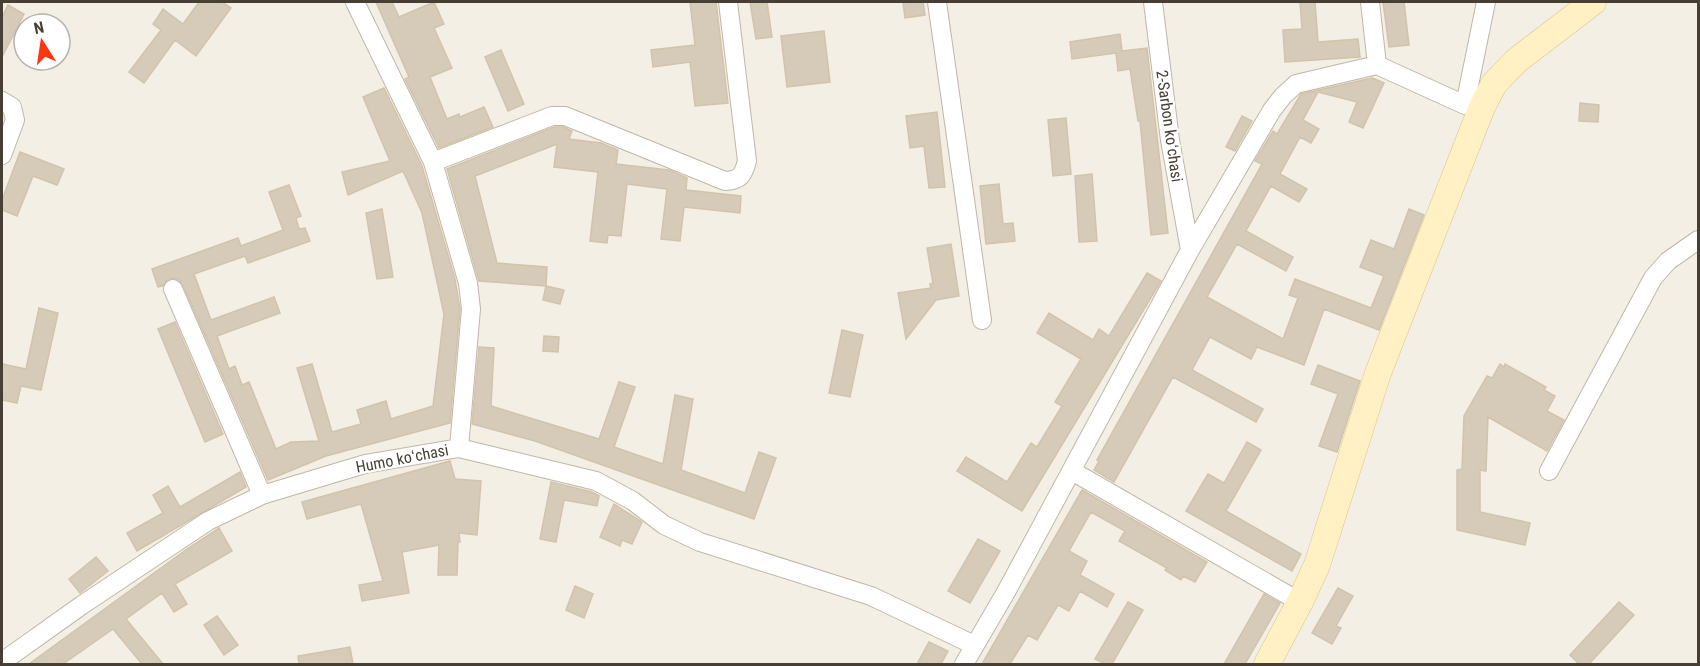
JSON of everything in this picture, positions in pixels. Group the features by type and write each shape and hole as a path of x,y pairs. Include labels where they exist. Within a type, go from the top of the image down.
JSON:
{"street":[{"name":"Humo koʻchasi","path":"2,662 82,605 208,521 262,495 365,464 459,448 471,309 468,283 433,162 355,2"},
{"path":"433,162 552,116 565,116 725,181 737,180 743,175 747,161 728,2"},
{"path":"937,2 982,320"},
{"name":"2-Sarbon koʻchasi","path":"1153,2 1170,140 1190,250"},
{"path":"1370,2 1377,65"},
{"path":"1267,664 1317,566 1378,374 1474,106 1486,2"},
{"path":"1474,106 1516,61 1593,2"},
{"path":"964,664 1006,592 1190,250 1272,110 1283,96 1296,84 1377,65 1474,106"},
{"path":"2,101 12,107 15,120 2,155"},
{"path":"1549,471 1653,278 1668,261 1698,240"},
{"path":"173,289 262,495"},
{"path":"459,448 596,481 633,501 664,525 700,542 872,597 974,645"},
{"path":"1072,471 1300,602"}],"building":[{"path":"199,2 222,2 231,8 196,56 175,40 144,83 129,72 161,30 153,24 163,9 183,24"},
{"path":"376,2 392,2 399,17 434,2 444,24 434,28 452,68 430,77 447,119 459,114 460,117 484,107 493,127 439,148 405,79 409,77"},
{"path":"690,2 716,2 728,103 695,106 690,62 653,67 651,50 695,45"},
{"path":"750,2 767,2 772,37 756,39"},
{"path":"903,2 923,2 925,15 905,18"},
{"path":"1300,2 1315,2 1318,42 1358,39 1360,57 1285,62 1283,30 1302,29"},
{"path":"1383,2 1404,2 1409,45 1389,47"},
{"path":"8,5 20,12 12,12 12,37 2,57 2,17"},
{"path":"824,31 830,82 787,87 781,36"},
{"path":"1120,34 1122,51 1147,48 1168,233 1151,235 1140,121 1138,121 1130,69 1118,71 1116,53 1072,59 1070,42"},
{"path":"501,50 524,104 508,111 485,57"},
{"path":"1372,78 1384,83 1363,128 1349,122 1357,102 1318,92 1303,120 1319,129 1311,143 1300,137 1280,174 1307,189 1299,202 1271,186 1246,231 1293,257 1286,271 1237,244 1207,297 1283,339 1298,298 1289,295 1295,279 1371,308 1384,276 1360,267 1371,240 1394,249 1409,209 1424,215 1379,330 1324,309 1304,365 1257,347 1251,359 1210,337 1192,370 1263,409 1256,422 1173,377 1114,482 1094,470 1099,461 1097,460 1262,164 1255,161 1273,131 1277,134 1301,94"},
{"path":"384,88 422,166 455,279 460,309 450,423 326,456 268,480 183,285 174,278 168,279 163,286 158,287 152,269 238,238 241,246 283,230 269,192 289,185 301,216 296,218 299,229 305,228 310,241 248,263 245,256 194,274 211,320 274,297 280,313 217,336 229,369 235,366 242,385 249,382 276,449 291,442 319,441 297,368 312,364 332,432 361,424 357,410 386,401 391,419 433,406 444,314 422,213 403,171 348,195 342,172 390,161 363,97"},
{"path":"1580,103 1599,105 1598,122 1579,121"},
{"path":"937,112 945,187 929,188 924,146 910,148 906,116"},
{"path":"1242,116 1252,121 1235,151 1226,147"},
{"path":"1066,118 1071,174 1053,176 1048,120"},
{"path":"554,127 563,127 572,131 569,139 601,143 618,150 616,164 669,170 687,178 686,190 741,196 740,213 684,207 680,241 661,239 667,189 627,184 621,236 608,235 607,243 590,241 598,172 554,167 557,144 475,176 497,263 547,267 546,286 479,281 447,169"},
{"path":"20,152 64,169 57,185 33,176 17,216 2,210 2,200"},
{"path":"1092,174 1097,241 1079,242 1075,176"},
{"path":"999,184 1003,224 1013,223 1015,241 986,244 980,186"},
{"path":"382,209 393,277 377,279 366,213"},
{"path":"951,244 959,296 936,300 906,339 898,293 931,288 930,284 933,283 927,248"},
{"path":"1147,273 1161,281 1022,511 957,471 966,457 1007,482 1031,443 1037,447 1062,406 1055,402 1081,359 1037,333 1049,313 1093,340 1099,329 1109,336"},
{"path":"546,286 564,290 560,304 543,300"},
{"path":"39,308 58,313 41,390 21,386 17,403 2,400 2,364 26,369"},
{"path":"175,322 223,434 205,442 158,329"},
{"path":"842,330 863,335 850,397 829,393"},
{"path":"544,336 559,337 558,352 543,351"},
{"path":"479,347 494,348 491,406 599,439 619,382 635,387 614,447 663,464 675,395 693,399 681,470 745,493 759,452 776,458 754,519 535,441 472,424"},
{"path":"1500,364 1504,367 1505,364 1546,387 1544,390 1555,396 1547,411 1564,420 1547,451 1488,417 1486,471 1480,470 1480,512 1530,523 1525,545 1457,530 1457,470 1462,469 1464,416 1487,376 1492,378"},
{"path":"1318,365 1360,381 1337,452 1319,446 1338,394 1311,384"},
{"path":"1247,442 1261,450 1226,511 1301,554 1292,571 1186,511 1208,474 1224,483"},
{"path":"450,461 455,479 481,481 477,535 459,533 457,575 438,575 439,545 402,552 409,593 362,601 359,585 383,581 361,504 307,519 302,502"},
{"path":"240,472 246,487 137,551 127,533 163,513 153,495 168,486 180,507"},
{"path":"551,482 592,492 599,496 597,506 564,500 556,542 540,539"},
{"path":"1082,490 1207,562 1195,582 1183,576 1181,580 1165,570 1167,568 1119,541 1125,531 1091,512 1069,551 1087,561 1080,575 1114,594 1107,607 1080,591 1069,611 1058,605 1037,640 1028,635 1010,664 982,664"},
{"path":"614,504 642,522 632,544 622,540 620,546 600,537"},
{"path":"219,528 232,551 175,584 187,604 174,612 162,593 126,619 163,664 142,664 113,629 63,664 29,664 187,549"},
{"path":"978,539 1000,551 970,603 948,591"},
{"path":"96,557 108,571 80,593 69,579"},
{"path":"575,586 593,594 584,618 566,610"},
{"path":"1338,588 1353,596 1336,626 1341,628 1332,644 1312,633"},
{"path":"1264,594 1280,603 1271,619 1245,664 1224,664"},
{"path":"1128,602 1143,610 1112,664 1105,664 1095,659"},
{"path":"1619,602 1634,615 1589,664 1579,664 1570,655"},
{"path":"217,616 238,645 224,655 204,625"},
{"path":"929,642 948,651 941,664 917,664"},
{"path":"350,647 353,664 299,664 298,656"}]}
